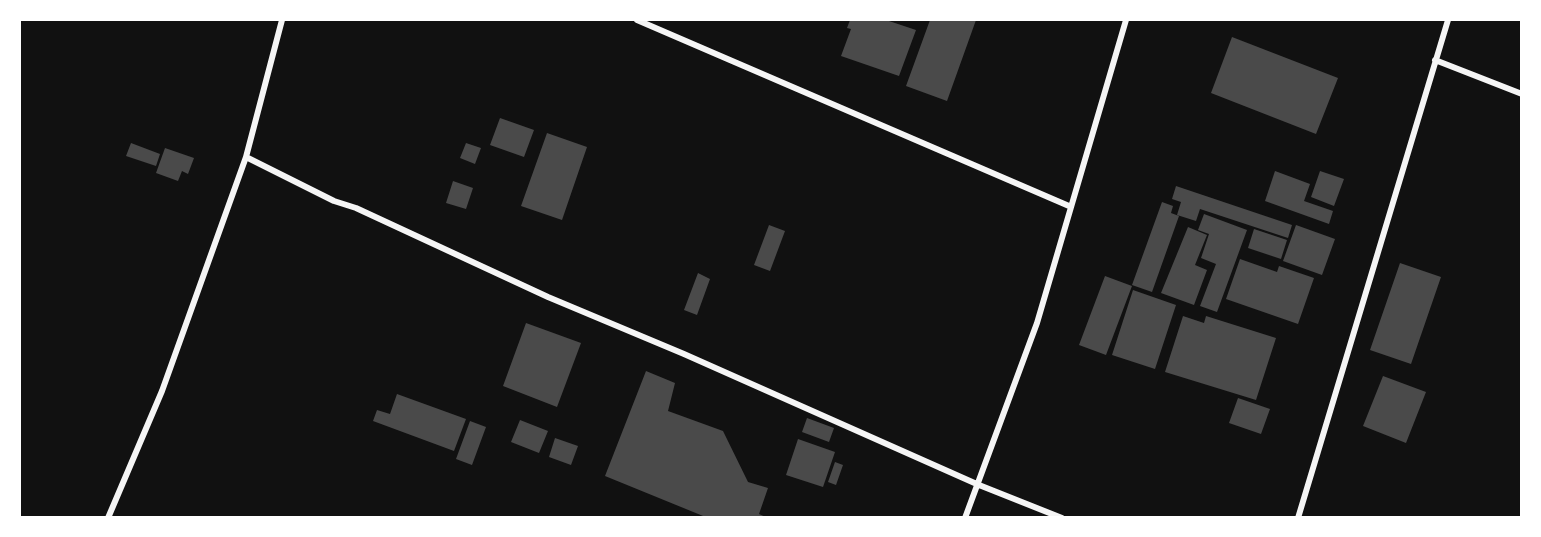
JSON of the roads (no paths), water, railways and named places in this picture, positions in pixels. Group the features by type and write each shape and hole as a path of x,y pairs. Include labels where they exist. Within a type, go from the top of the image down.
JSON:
{"street":[{"path":"108,518 162,391 246,157 282,20"},
{"path":"637,20 1069,206"},
{"path":"965,518 1037,322 1069,206 1126,20"},
{"path":"1298,518 1448,20"},
{"path":"1435,60 1521,94"},
{"path":"246,157 334,201 356,208 548,297 684,354 979,485 1062,518"}]}
